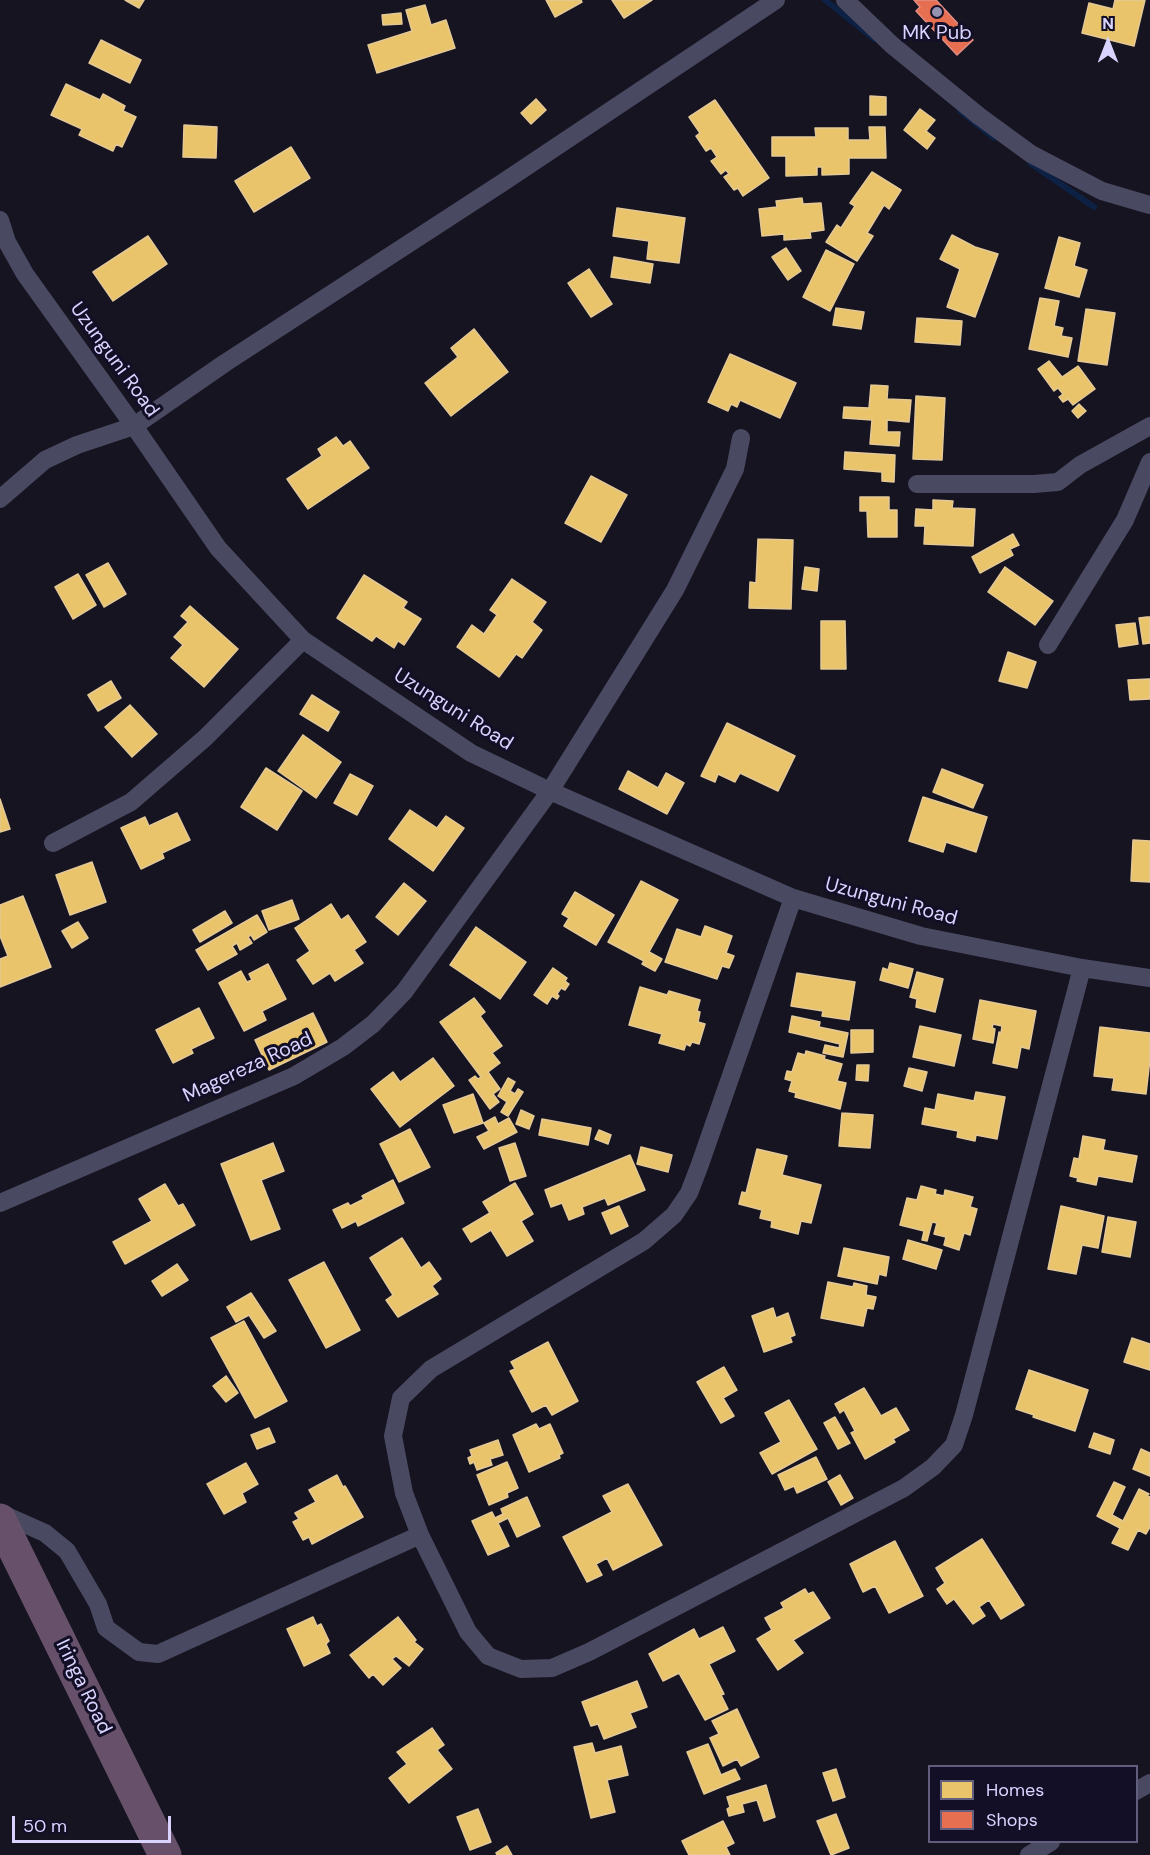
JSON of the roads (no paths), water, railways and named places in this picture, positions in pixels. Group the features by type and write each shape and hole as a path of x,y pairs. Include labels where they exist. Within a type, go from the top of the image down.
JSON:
{"highway":[{"name":"Iringa Road","path":"0,1520 165,1855"}],"street":[{"path":"0,499 45,460 77,445 135,426 225,363 502,183 776,0"},
{"path":"845,0 892,45 979,116 1031,154 1102,191 1150,205"},
{"name":"Uzunguni Road","path":"0,220 8,242 25,274 135,426 218,548 303,640 471,753 550,791 793,898 921,936 1082,968 1150,978"},
{"path":"917,484 1058,482 1080,465 1150,426"},
{"name":"Magereza Road","path":"0,1203 294,1076 343,1047 373,1024 404,992 550,791 675,590 735,469 741,438"},
{"path":"1048,645 1125,520 1150,462"},
{"path":"53,843 131,802 205,738 303,640"},
{"path":"793,898 699,1167 688,1193 674,1215 644,1240 431,1369 401,1398 393,1436 404,1493 420,1535 468,1632 488,1656 521,1669 552,1668 589,1652 904,1488 933,1467 954,1444 964,1415 1082,968"},
{"path":"0,1513 45,1533 67,1551 98,1604 106,1628 139,1652 158,1654 420,1535"},
{"path":"1029,1855 1049,1843"}],"waterway":[{"path":"825,0 874,39"},
{"path":"960,111 994,138"},
{"path":"1030,163 1094,207"}],"place":[{"name":"MK Pub","path":"937,12"}]}
